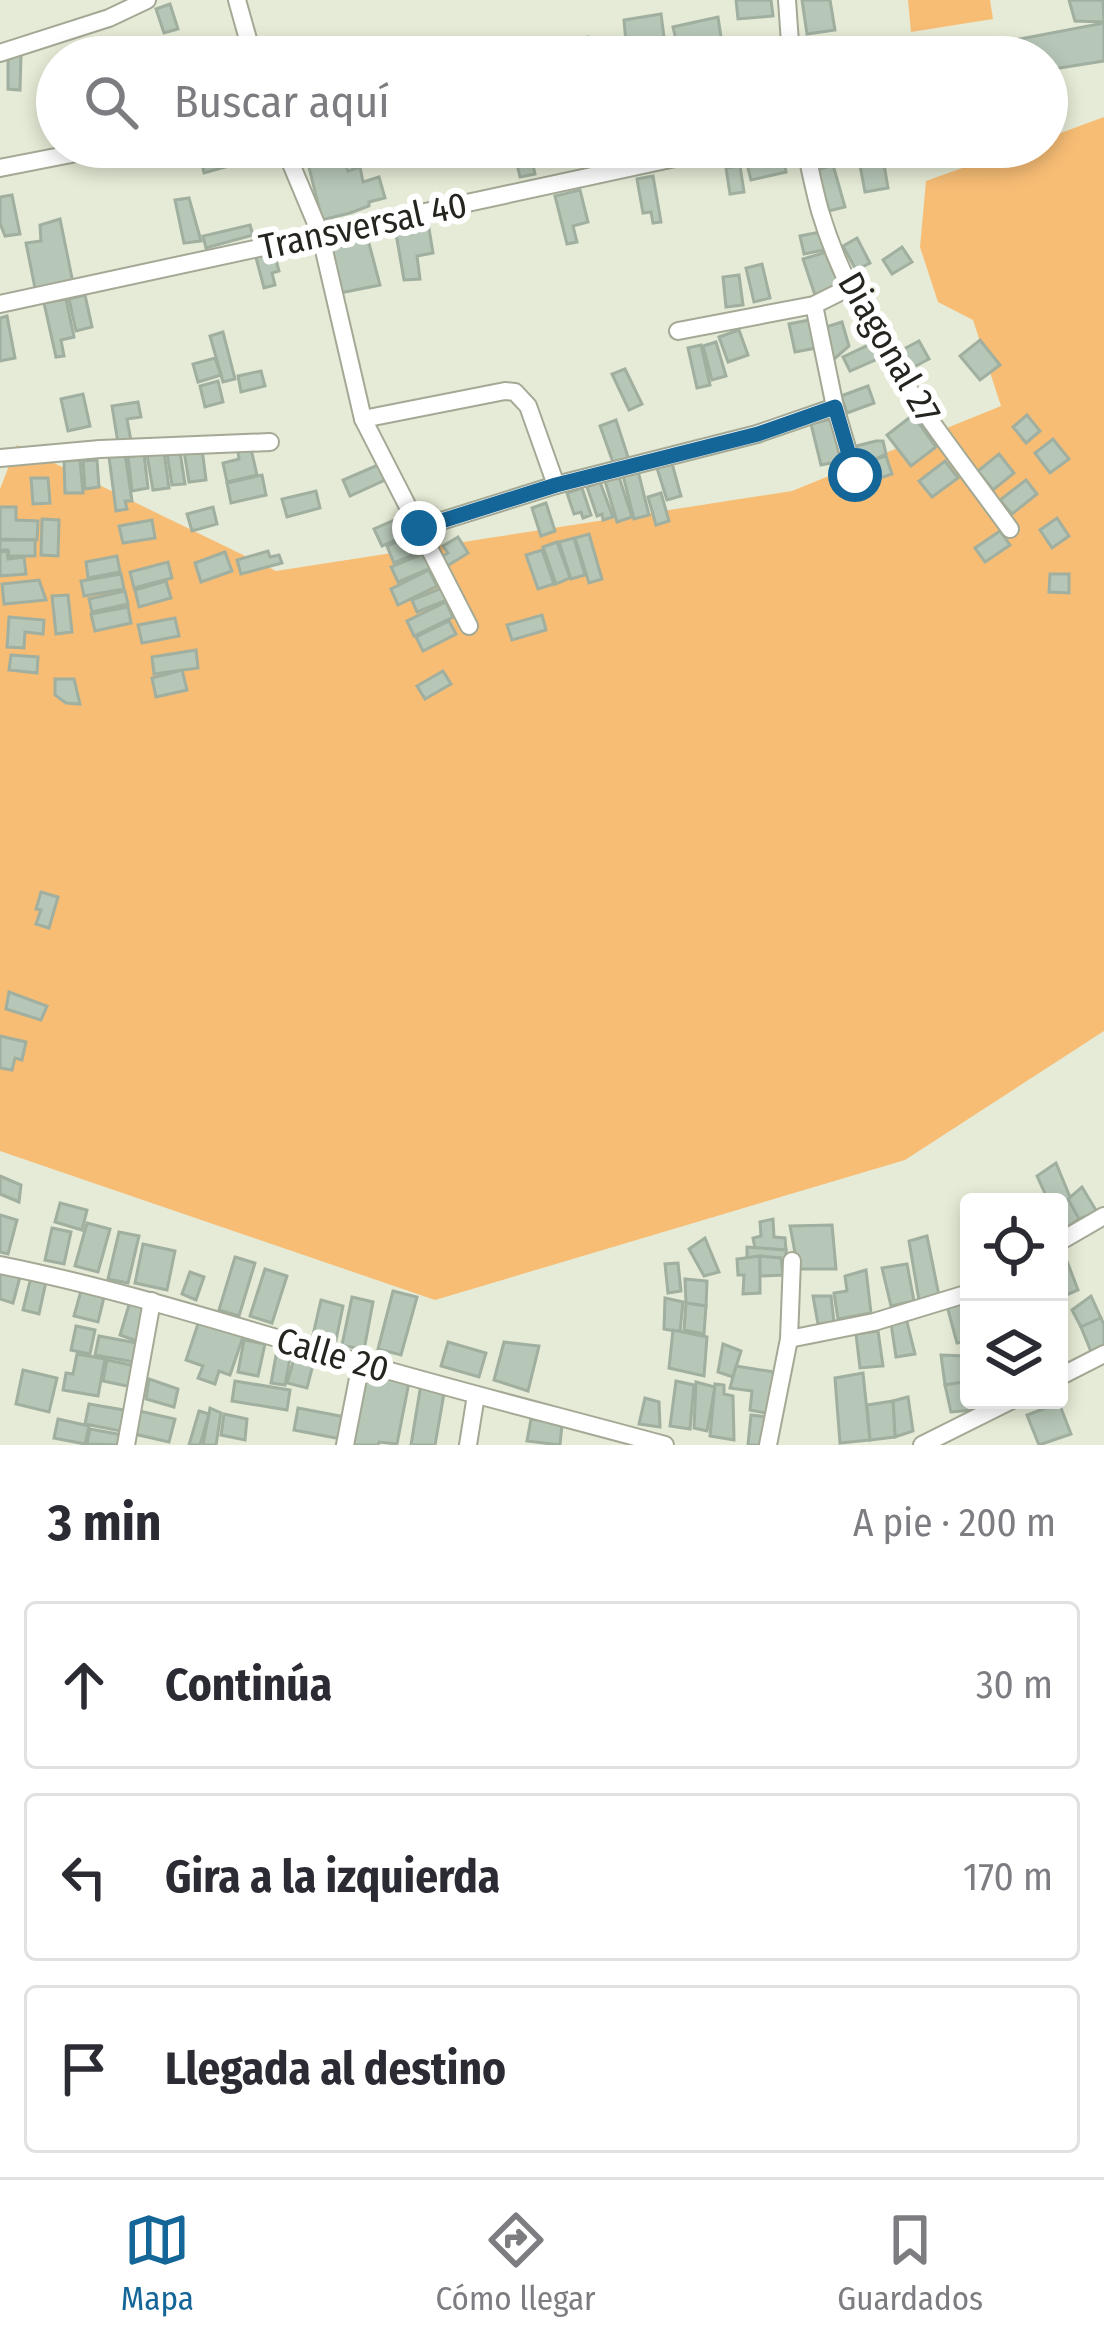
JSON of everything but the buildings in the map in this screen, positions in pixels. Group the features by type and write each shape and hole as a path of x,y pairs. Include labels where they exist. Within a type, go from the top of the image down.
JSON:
{"street":[{"path":"53,36 147,0"},
{"path":"787,0 790,36"},
{"path":"240,1 249,36"},
{"path":"0,53 36,41"},
{"path":"0,168 36,161"},
{"path":"293,168 320,233 363,419 469,626"},
{"name":"Transversal 40","path":"0,304 630,168"},
{"name":"Diagonal 27","path":"811,168 820,212 850,287 904,384 1010,529"},
{"path":"678,331 814,304 850,287"},
{"path":"814,304 855,475"},
{"path":"363,419 515,392 528,406 556,485"},
{"path":"419,528 556,485 758,434 835,407"},
{"path":"0,458 270,442"},
{"path":"1068,1237 1104,1216"},
{"path":"768,1445 789,1339 792,1261"},
{"name":"Calle 20","path":"0,1265 152,1301 665,1445"},
{"path":"789,1339 874,1322 960,1295"},
{"path":"126,1445 152,1301"},
{"path":"1068,1372 1104,1354"},
{"path":"345,1445 361,1363"},
{"path":"468,1445 476,1395"},
{"path":"922,1445 994,1409"}],"shaded area":[{"path":"908,0 990,0 993,19 911,32"},
{"path":"1104,117 1104,1031 905,1160 435,1300 0,1151 0,489 17,445 276,571 792,491 1001,406 973,320 938,302 920,247 926,181 962,168 1068,168 1068,130"}],"route":[{"path":"419,528 556,485 758,434 835,407 855,475"}]}
